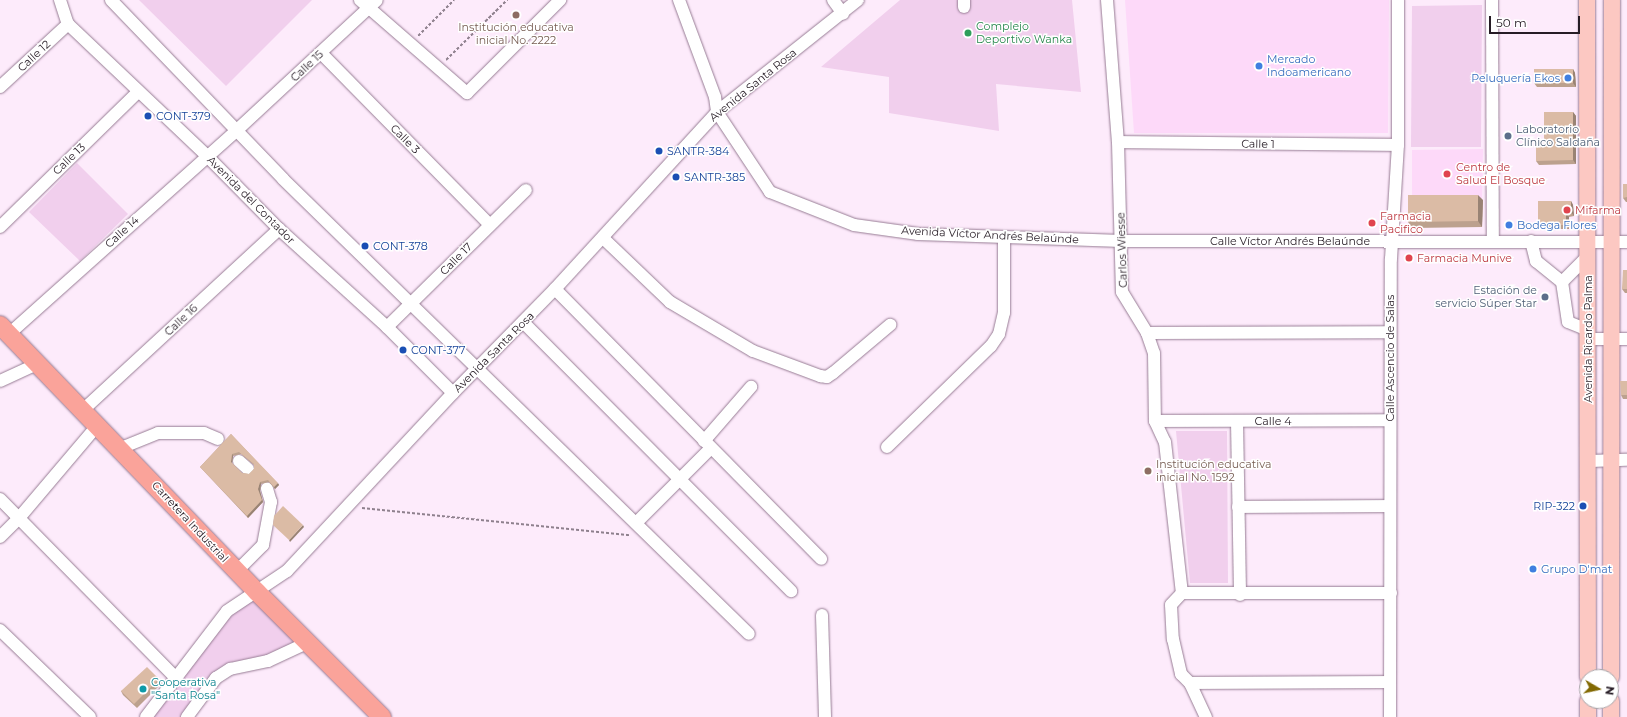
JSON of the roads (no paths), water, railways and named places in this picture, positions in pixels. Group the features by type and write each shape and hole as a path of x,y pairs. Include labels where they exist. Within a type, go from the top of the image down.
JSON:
{"highway":[{"name":"Carretera Industrial","path":"4,330 121,448 236,571 309,642 382,717"}],"main road":[{"name":"Avenida Ricardo Palma","path":"1588,0 1588,669"},
{"name":"Avenida Ricardo Palma","path":"1611,669 1610,242 1612,0"},
{"path":"1588,653 1611,652"}],"street":[{"name":"Avenida del Contador","path":"60,0 68,24 207,156 279,230 387,327 453,393"},
{"path":"111,0 236,131 749,634"},
{"path":"369,3 438,68 467,92 560,0"},
{"path":"679,0 715,97 717,112"},
{"path":"832,0 843,14"},
{"name":"Avenida Santa Rosa","path":"146,717 227,611 287,571 349,507 453,393 603,238 717,112 843,14 858,0"},
{"name":"Carlos Wiesse","path":"1106,0 1118,142 1122,241 1122,292 1147,333 1154,353 1155,421 1165,442 1182,593"},
{"name":"Calle Ascencio de Salas","path":"1390,717 1391,241 1398,145 1398,0"},
{"path":"1492,0 1493,240"},
{"name":"Calle 15","path":"236,131 321,54 369,3"},
{"name":"Calle 12","path":"0,88 68,24"},
{"name":"Calle 3","path":"321,54 490,225"},
{"name":"Calle 13","path":"0,227 138,92"},
{"name":"Avenida Víctor Andrés Belaúnde","path":"717,112 770,192 854,226 918,234 1122,241"},
{"name":"Calle 14","path":"4,330 236,131"},
{"name":"Calle 1","path":"1118,142 1398,145"},
{"name":"Calle 17","path":"387,327 526,190"},
{"name":"Calle 16","path":"83,410 279,230"},
{"path":"887,447 991,346 999,334 1004,313 1004,237"},
{"path":"603,238 670,302 753,351 820,376 827,377 833,373 890,325"},
{"name":"Calle Víctor Andrés Belaúnde","path":"1122,241 1493,240 1531,241 1588,249 1610,242 1627,242"},
{"path":"1531,241 1536,261 1562,282 1568,322 1588,335 1610,339 1627,339"},
{"path":"1562,282 1588,249"},
{"path":"555,289 821,559"},
{"path":"523,322 791,591"},
{"path":"1147,333 1390,332"},
{"path":"0,380 37,364"},
{"path":"636,523 679,479 751,387"},
{"name":"Calle 4","path":"1155,421 1390,420"},
{"path":"1237,421 1240,595"},
{"path":"0,537 19,518 98,425"},
{"path":"121,448 158,434 204,433 218,439"},
{"path":"1589,461 1627,460"},
{"path":"236,571 263,545 271,502 267,489"},
{"path":"0,499 176,678"},
{"path":"1238,507 1390,506"},
{"path":"1206,717 1190,683 1181,674 1173,638 1172,605 1182,593 1240,595 1391,594"},
{"path":"822,615 824,717"},
{"path":"0,630 90,717"},
{"path":"187,717 216,678 230,669 268,661 309,642"},
{"path":"1190,683 1390,682"}],"place":[{"name":"Institución educativa inicial No. 2222","path":"516,15"},
{"name":"Complejo Deportivo Wanka","path":"968,33"},
{"name":"Mercado Indoamericano","path":"1259,66"},
{"name":"Peluquería Ekos","path":"1568,78"},
{"name":"CONT-379","path":"148,116"},
{"name":"Laboratorio Clínico Saldaña","path":"1508,136"},
{"name":"SANTR-384","path":"659,151"},
{"name":"Centro de Salud El Bosque","path":"1447,174"},
{"name":"SANTR-385","path":"676,177"},
{"name":"Mifarma","path":"1567,210"},
{"name":"Farmacia Pacifico","path":"1372,223"},
{"name":"Bodega Flores","path":"1509,225"},
{"name":"CONT-378","path":"365,246"},
{"name":"Farmacia Munive","path":"1409,258"},
{"name":"Estación de servicio Súper Star","path":"1545,297"},
{"name":"CONT-377","path":"403,350"},
{"name":"Institución educativa inicial No. 1592","path":"1148,471"},
{"name":"RIP-322","path":"1583,506"},
{"name":"Grupo D'mat","path":"1533,569"},
{"name":"Cooperativa \"Santa Rosa\"","path":"143,689"}]}
